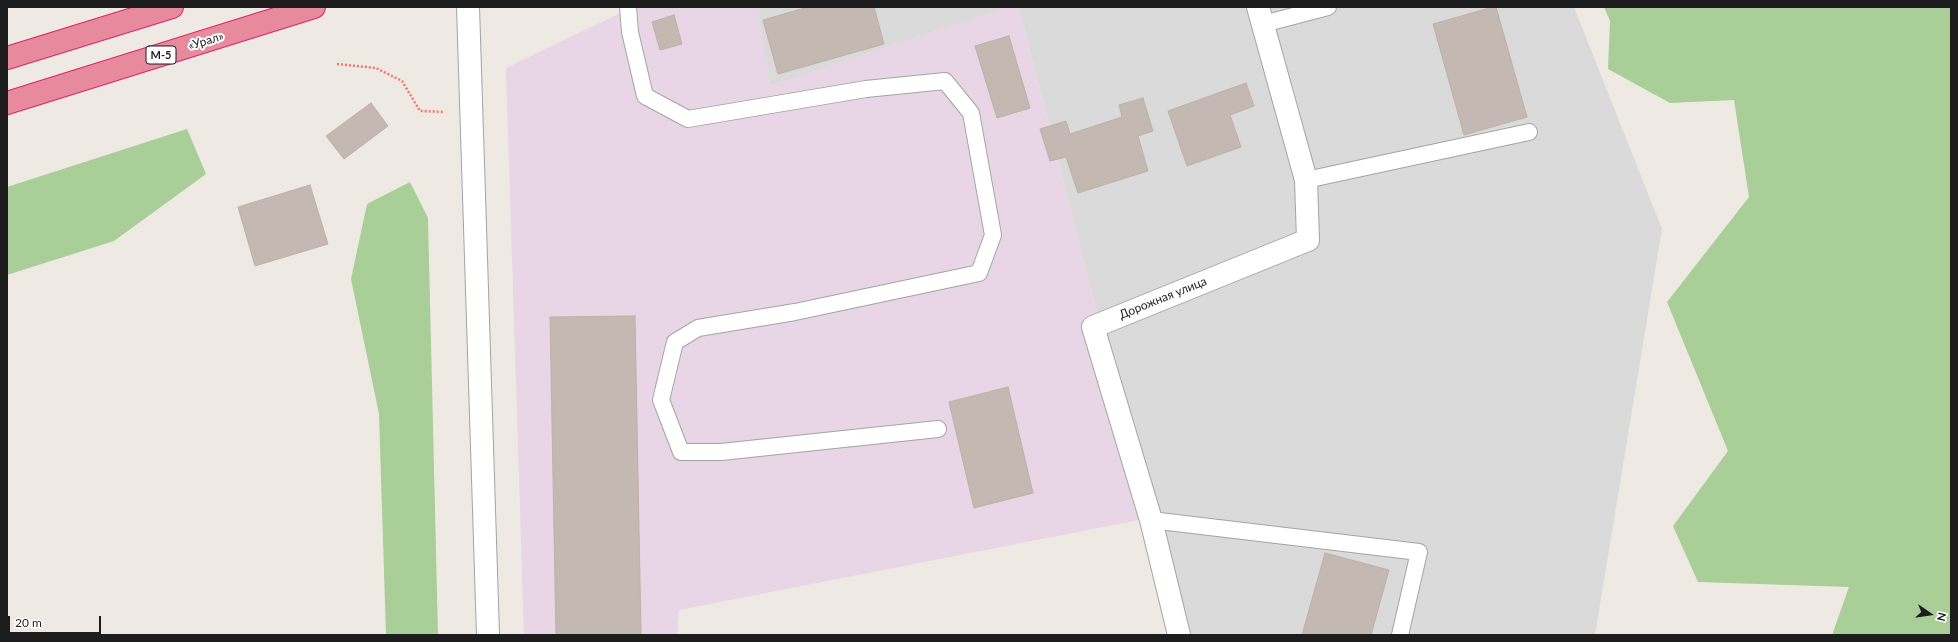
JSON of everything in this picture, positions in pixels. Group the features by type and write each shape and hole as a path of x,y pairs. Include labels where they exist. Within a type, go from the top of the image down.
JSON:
{"highway":[{"path":"7,58 172,7"},
{"name":"«Урал»","path":"7,103 314,7"}],"street":[{"path":"468,7 470,112 488,635"},
{"name":"Дорожная улица","path":"1179,635 1151,520 1093,327 1308,240 1306,180 1260,16"}],"lane":[{"path":"628,7 630,32 645,96 688,119 866,89 946,81 971,113 993,235 979,273 795,312 698,328 675,342 661,400 681,452 721,452 938,429"},
{"path":"1260,16 1328,7"},
{"path":"1306,180 1529,132"},
{"path":"1151,520 1419,552 1400,635"}],"path":[{"path":"337,64 376,68 402,81 420,111 470,112"}],"shaded area":[{"path":"633,7 757,7 770,86 1009,7 1019,7 1149,518 679,610 677,635 524,635 506,68"},
{"path":"757,7 1009,7 770,86"},
{"path":"1019,7 1574,7 1662,229 1595,635 1179,635"}],"green space":[{"path":"1604,7 1951,7 1951,635 1832,635 1849,587 1698,582 1673,526 1728,451 1667,302 1749,197 1734,100 1670,103 1608,69 1610,21"},
{"path":"187,129 206,174 114,241 7,275 7,187"},
{"path":"410,182 428,218 438,635 386,635 379,414 351,279 367,204"}],"building":[{"path":"808,7 874,7 884,44 778,74 763,20"},
{"path":"1496,7 1527,117 1464,135 1433,24"},
{"path":"674,15 682,44 660,50 652,22"},
{"path":"1009,36 1030,108 997,118 975,46"},
{"path":"1246,83 1254,106 1230,115 1241,147 1187,166 1168,111"},
{"path":"1143,98 1153,131 1138,136 1148,171 1078,193 1066,157 1050,161 1040,129 1066,121 1070,134 1122,117 1119,105"},
{"path":"371,103 388,126 344,159 326,136"},
{"path":"310,185 328,244 255,266 238,207"},
{"path":"635,316 641,635 556,635 550,317"},
{"path":"1008,387 1033,493 974,508 949,402"},
{"path":"1325,553 1389,570 1371,635 1302,635"}]}
